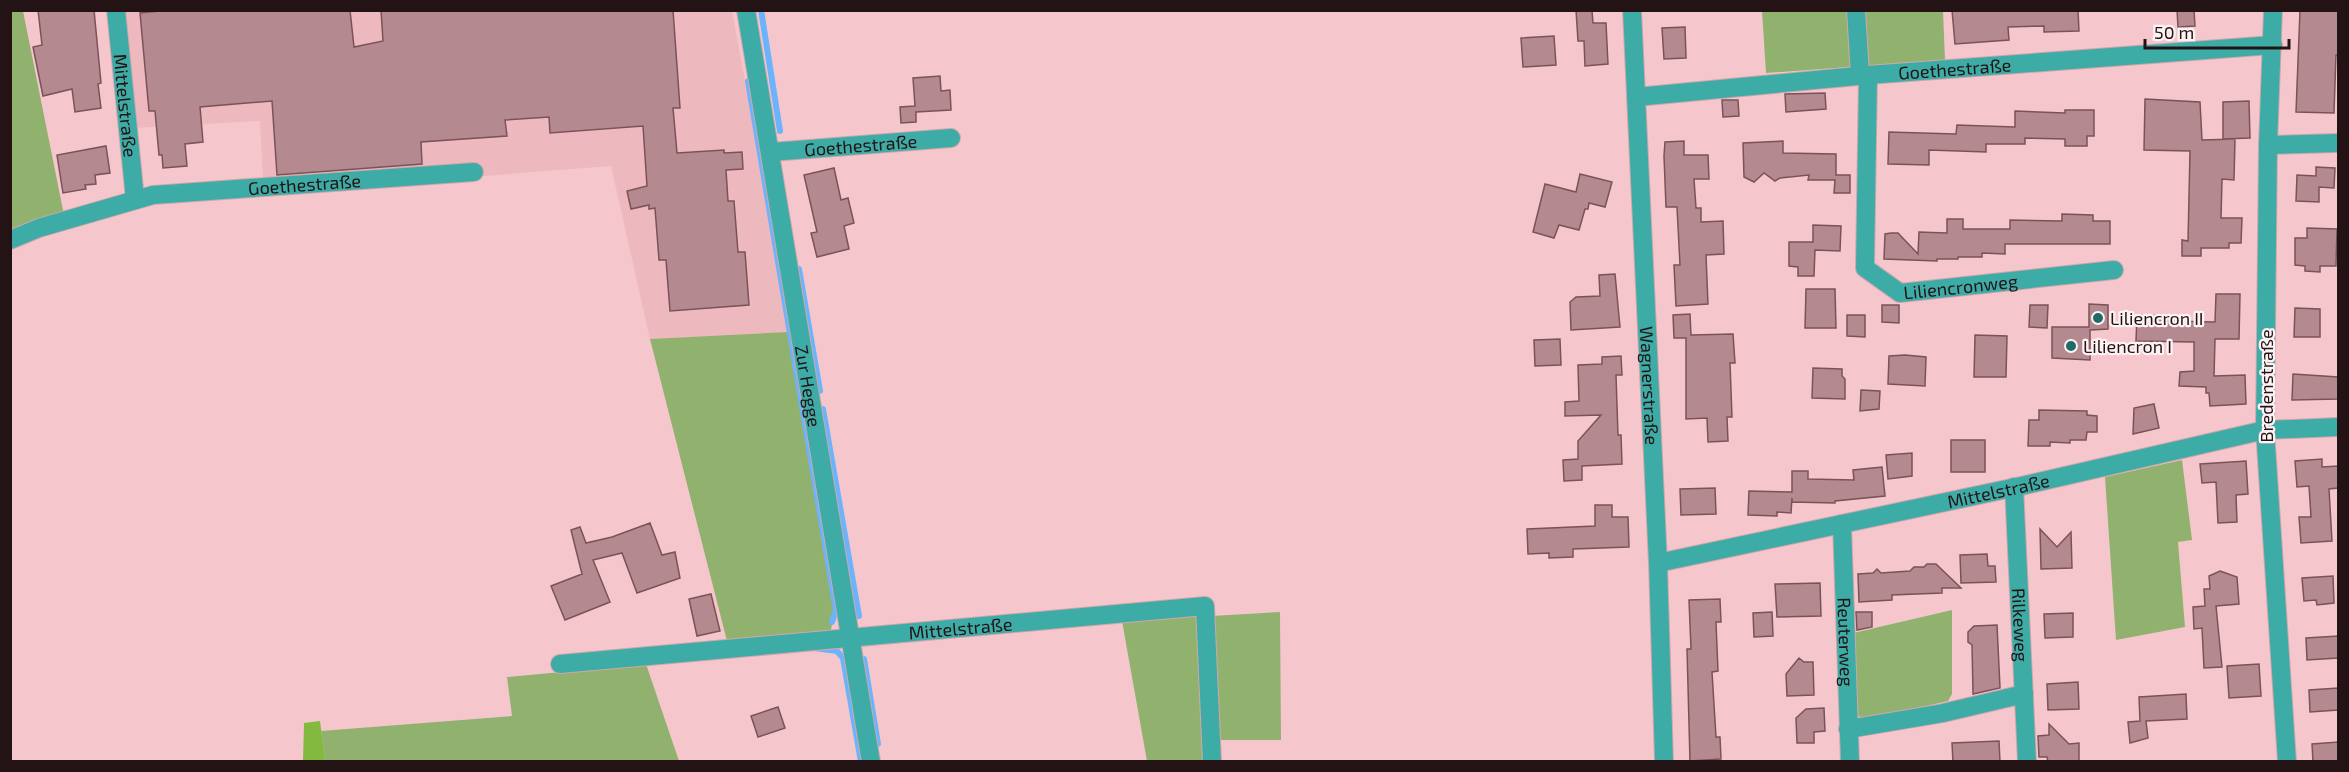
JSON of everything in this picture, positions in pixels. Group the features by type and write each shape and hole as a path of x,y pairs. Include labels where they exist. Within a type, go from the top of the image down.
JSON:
{"street":[{"name":"Mittelstraße","path":"116,10 135,199"},
{"name":"Zur Hegge","path":"746,10 871,762"},
{"name":"Wagnerstraße","path":"1632,10 1658,563 1664,762"},
{"path":"1856,10 1864,75"},
{"name":"Bredenstraße","path":"2273,10 2268,145 2265,430 2287,762"},
{"name":"Goethestraße","path":"1636,97 1864,75 2273,45"},
{"name":"Liliencronweg","path":"1864,75 1865,268 1899,293 2114,270"},
{"name":"Goethestraße","path":"771,152 951,138"},
{"path":"2268,145 2338,143"},
{"name":"Goethestraße","path":"10,240 39,228 153,195 474,172"},
{"name":"Mittelstraße","path":"1658,563 2014,487 2265,430 2338,427"},
{"name":"Rilkeweg","path":"2014,487 2027,762"},
{"name":"Reuterweg","path":"1842,524 1850,762"},
{"name":"Mittelstraße","path":"560,664 1205,606 1212,762"},
{"path":"1848,729 1943,714 2024,694"}],"shaded area":[{"path":"124,11 732,11 790,321 788,332 650,339 611,166 267,193 263,180 260,121 134,128"}],"green space":[{"path":"11,11 23,11 64,215 11,233"},
{"path":"1762,11 1943,11 1945,60 1766,73"},
{"path":"788,332 834,611 831,630 727,641 650,339"},
{"path":"2182,460 2192,540 2178,542 2185,627 2116,640 2105,477"},
{"path":"1952,610 1952,694 1948,701 1887,715 1861,718 1854,712 1849,634"},
{"path":"1280,612 1281,740 1215,740 1211,616"},
{"path":"1195,616 1202,628 1207,761 1147,761 1122,621"},
{"path":"646,664 679,761 325,761 321,731 512,716 507,677"},
{"path":"320,721 325,761 303,761 304,723"}],"building":[{"path":"38,10 94,10 101,108 75,112 72,89 43,96 33,47 42,45"},
{"path":"169,10 350,10 354,47 383,41 381,10 673,10 680,108 673,108 677,153 724,150 724,153 742,152 743,169 726,170 728,201 734,201 738,252 745,252 749,305 670,311 666,260 659,260 655,208 649,209 649,205 631,209 627,191 647,186 643,126 550,133 549,117 505,120 507,136 421,142 422,164 277,175 272,101 200,107 203,142 185,144 187,166 163,168 162,155 159,155 155,111 149,111 140,13"},
{"path":"1576,10 1592,10 1593,23 1606,23 1608,64 1585,66 1584,41 1578,41"},
{"path":"1952,10 2078,10 2079,31 2044,32 2044,26 2008,27 2009,40 1955,44"},
{"path":"2177,10 2194,10 2195,26 2178,27"},
{"path":"2300,10 2338,10 2334,113 2296,112"},
{"path":"1685,27 1686,58 1664,59 1662,28"},
{"path":"1554,36 1556,65 1523,67 1521,38"},
{"path":"940,76 941,91 950,90 951,110 916,112 916,122 901,123 900,107 915,106 913,78"},
{"path":"1825,93 1826,109 1786,112 1785,94"},
{"path":"2145,99 2200,102 2202,140 2235,139 2234,180 2222,179 2221,218 2242,218 2241,243 2229,243 2229,248 2201,248 2201,256 2182,256 2182,240 2188,241 2190,151 2144,150"},
{"path":"1722,100 1738,100 1739,116 1723,117"},
{"path":"2249,101 2250,138 2223,139 2223,102"},
{"path":"2065,110 2094,110 2094,136 2087,136 2087,146 2065,146 2065,139 2025,138 2025,144 1986,144 1986,152 1929,150 1929,165 1888,164 1889,132 1956,134 1957,125 2015,127 2015,111 2065,113"},
{"path":"1684,141 1684,155 1708,155 1709,179 1694,179 1696,208 1701,208 1701,222 1723,221 1724,254 1706,255 1708,304 1676,306 1674,265 1680,265 1677,207 1666,207 1664,156 1665,142"},
{"path":"1783,141 1783,153 1836,154 1836,175 1850,175 1850,193 1834,193 1835,180 1808,180 1809,175 1780,178 1775,181 1764,173 1754,182 1744,177 1743,143"},
{"path":"106,146 110,173 95,175 96,184 85,185 86,189 63,193 57,155"},
{"path":"2316,167 2335,168 2334,188 2319,187 2319,202 2296,201 2297,175 2316,176"},
{"path":"834,168 841,200 848,198 854,223 844,226 849,249 817,257 811,233 817,232 804,175"},
{"path":"1580,174 1612,182 1605,207 1589,203 1579,230 1559,225 1554,238 1533,232 1545,184 1576,192"},
{"path":"2062,214 2093,215 2093,221 2110,221 2110,244 2005,244 2005,254 1982,253 1982,257 1958,257 1958,259 1937,259 1937,261 1884,259 1885,234 1898,233 1918,254 1919,232 1947,233 1947,219 1963,219 1963,229 2010,229 2010,220 2062,221"},
{"path":"1813,225 1841,226 1840,251 1815,250 1814,276 1798,276 1798,267 1789,266 1789,242 1813,242"},
{"path":"2307,228 2337,229 2336,266 2320,266 2320,272 2305,271 2305,266 2295,265 2295,238 2307,238"},
{"path":"1615,274 1620,327 1571,330 1570,302 1576,297 1600,296 1599,275"},
{"path":"1806,289 1835,289 1836,328 1805,328"},
{"path":"2216,294 2240,294 2239,339 2215,339 2214,376 2245,375 2246,404 2210,406 2206,387 2179,386 2180,372 2194,371 2194,342 2136,341 2137,315 2168,316 2168,321 2215,322"},
{"name":"Liliencron I","path":"2089,304 2108,305 2108,329 2090,330 2090,360 2052,358 2052,327 2089,327"},
{"path":"1882,305 1899,305 1899,323 1882,322"},
{"path":"2030,305 2048,305 2047,328 2029,327"},
{"path":"2295,308 2320,309 2320,337 2294,337"},
{"path":"1690,314 1691,335 1733,334 1735,363 1730,363 1732,417 1727,417 1728,441 1708,442 1707,418 1686,419 1686,338 1674,338 1673,315"},
{"path":"1847,315 1865,315 1865,337 1847,336"},
{"path":"1975,335 2007,336 2006,377 1974,377"},
{"path":"1560,339 1561,365 1535,366 1534,340"},
{"path":"1621,356 1622,375 1616,375 1618,435 1621,435 1622,464 1582,466 1582,480 1564,481 1563,460 1578,459 1578,441 1601,415 1565,416 1565,402 1579,401 1578,365 1602,364 1602,357"},
{"path":"1889,356 1926,357 1925,386 1888,384"},
{"path":"1813,368 1842,369 1842,376 1845,379 1845,399 1812,398"},
{"path":"2293,374 2338,377 2338,399 2292,400"},
{"path":"1861,390 1880,391 1879,409 1860,411"},
{"path":"2154,404 2159,428 2133,434 2134,408"},
{"path":"2039,410 2087,411 2087,415 2097,416 2097,432 2087,432 2086,440 2070,440 2070,443 2050,442 2050,446 2028,446 2029,420 2039,420"},
{"path":"1951,440 1985,440 1985,472 1951,472"},
{"path":"1912,453 1912,476 1888,479 1886,455"},
{"path":"2322,459 2322,467 2338,466 2338,488 2329,489 2332,541 2301,543 2299,517 2311,517 2309,486 2297,487 2295,461"},
{"path":"2246,461 2248,494 2236,495 2237,522 2218,523 2216,482 2202,483 2200,464"},
{"path":"1882,467 1885,496 1835,501 1835,503 1792,502 1792,498 1791,513 1777,512 1777,516 1748,515 1749,491 1792,492 1792,471 1808,471 1808,479 1854,480 1853,470"},
{"path":"1715,488 1716,514 1681,515 1680,489"},
{"path":"1595,505 1612,505 1612,517 1628,517 1629,547 1573,549 1573,557 1549,558 1549,553 1528,554 1527,529 1595,526"},
{"path":"650,523 662,555 675,552 680,578 637,593 622,553 593,560 610,602 565,620 551,586 582,574 571,530 580,527 586,543 612,537"},
{"path":"2040,529 2057,547 2071,532 2072,568 2041,569"},
{"path":"1987,554 1988,566 1995,566 1996,582 1961,583 1960,555"},
{"path":"1927,564 1936,564 1961,588 1942,588 1942,593 1892,595 1892,600 1859,602 1858,574 1873,573 1877,569 1881,573 1910,571 1914,567 1924,567"},
{"path":"2220,571 2237,577 2239,604 2216,606 2222,667 2204,668 2202,628 2194,629 2193,607 2205,606 2204,589 2210,589 2209,576"},
{"path":"2333,576 2334,603 2317,605 2316,600 2304,601 2302,578"},
{"path":"1820,583 1821,616 1777,617 1775,584"},
{"path":"711,594 720,631 697,636 689,599"},
{"path":"1720,599 1721,622 1716,622 1718,671 1712,672 1716,737 1720,737 1721,759 1690,761 1687,649 1691,649 1689,600"},
{"path":"1772,612 1773,636 1754,637 1753,613"},
{"path":"1856,612 1872,612 1872,627 1857,630"},
{"path":"2073,613 2073,637 2045,638 2044,614"},
{"path":"1997,625 2000,688 1973,694 1972,645 1968,642 1968,632 1974,626"},
{"path":"2338,636 2338,658 2307,660 2306,638"},
{"path":"1799,658 1804,662 1813,662 1814,695 1787,696 1786,674"},
{"path":"2259,664 2261,696 2229,698 2227,666"},
{"path":"2078,682 2079,709 2048,710 2047,684"},
{"path":"2338,688 2338,710 2310,712 2309,690"},
{"path":"2186,694 2187,719 2146,721 2148,738 2130,743 2128,722 2140,721 2139,697"},
{"path":"778,707 785,728 758,737 751,716"},
{"path":"1824,708 1825,731 1814,732 1814,743 1797,743 1796,718 1806,709"},
{"path":"2049,724 2069,744 2079,743 2079,762 2048,762 2047,757 2039,757 2038,736 2049,735"},
{"path":"1999,741 2000,762 1953,762 1952,743"},
{"path":"2338,742 2338,762 2313,762 2312,744"}],"waterway":[{"path":"761,10 780,131"},
{"path":"748,81 836,610 832,622"},
{"path":"799,269 820,391"},
{"path":"823,409 859,616"},
{"path":"814,648 837,651 843,658 861,762"},
{"path":"864,659 878,744"}],"place":[{"name":"Liliencron II","path":"2098,318"},
{"name":"Liliencron I","path":"2071,346"}]}
